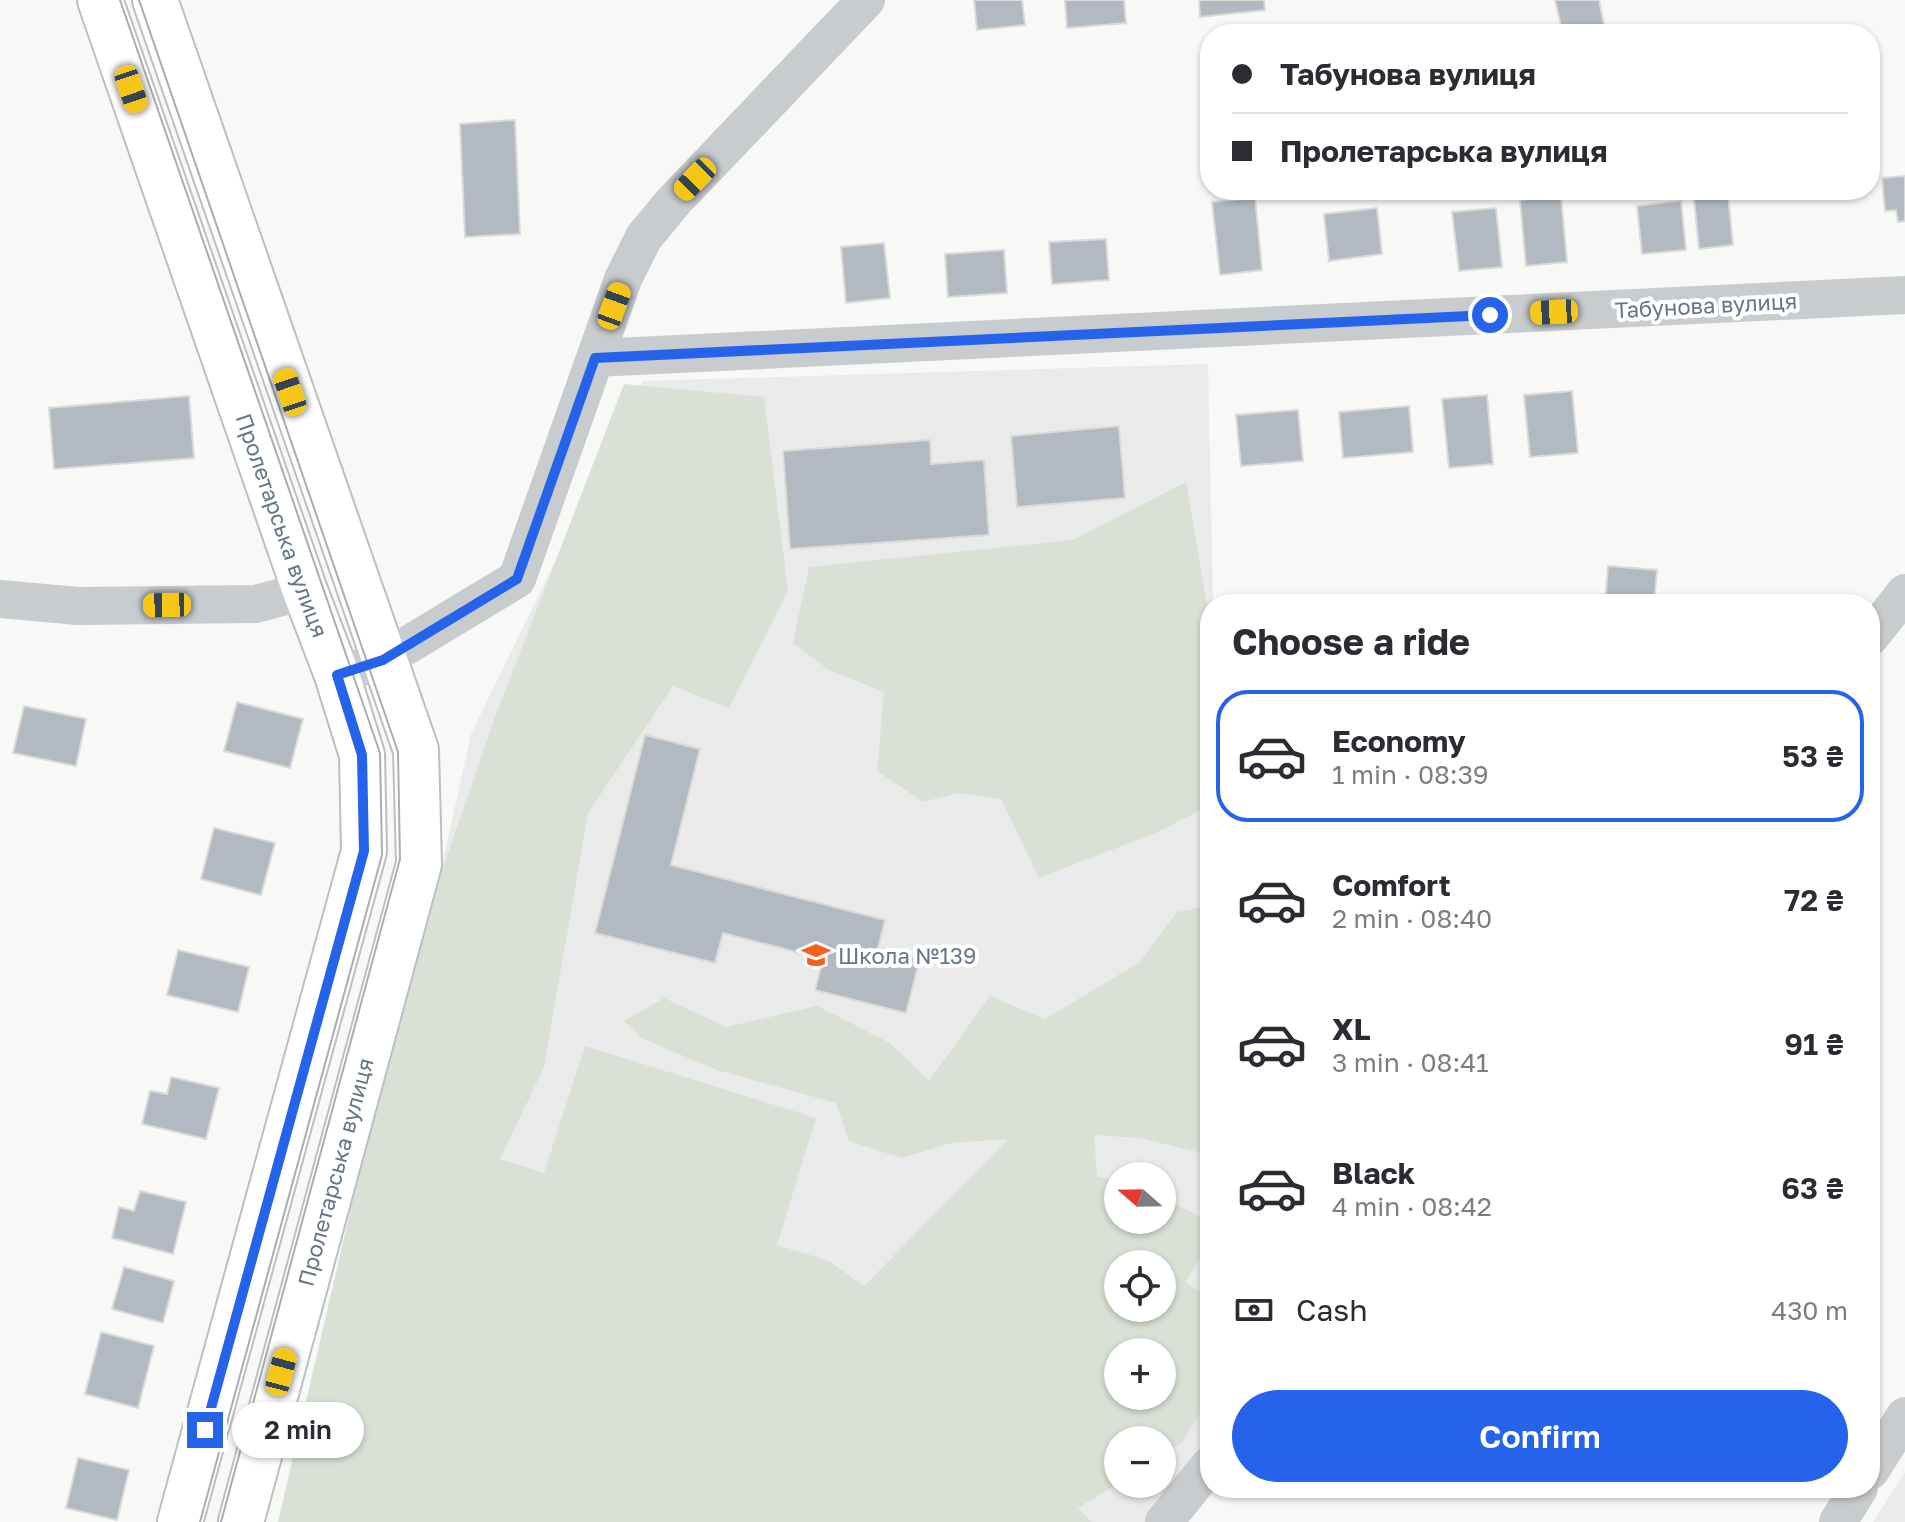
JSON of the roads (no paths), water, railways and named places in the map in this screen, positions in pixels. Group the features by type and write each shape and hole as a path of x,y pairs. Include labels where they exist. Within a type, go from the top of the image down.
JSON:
{"main road":[{"name":"Пролетарська вулиця","path":"100,0 337,675 362,755 364,851 180,1522"},
{"name":"Пролетарська вулиця","path":"155,0 416,750 419,864 241,1522"}],"street":[{"path":"337,675 383,660 517,579 623,279 644,237 674,201 866,0"},
{"name":"Табунова вулиця","path":"595,358 1905,295"},
{"path":"0,599 78,606 256,604 305,591"},
{"path":"1880,624 1905,593"},
{"path":"1880,1455 1905,1416"},
{"path":"1164,1522 1200,1477"},
{"path":"1838,1522 1853,1498"}],"tram line":[{"path":"120,0 380,753 382,855 200,1522"},
{"path":"139,0 398,752 400,859 221,1522"}],"place":[{"name":"Школа №139","path":"816,955"}]}
